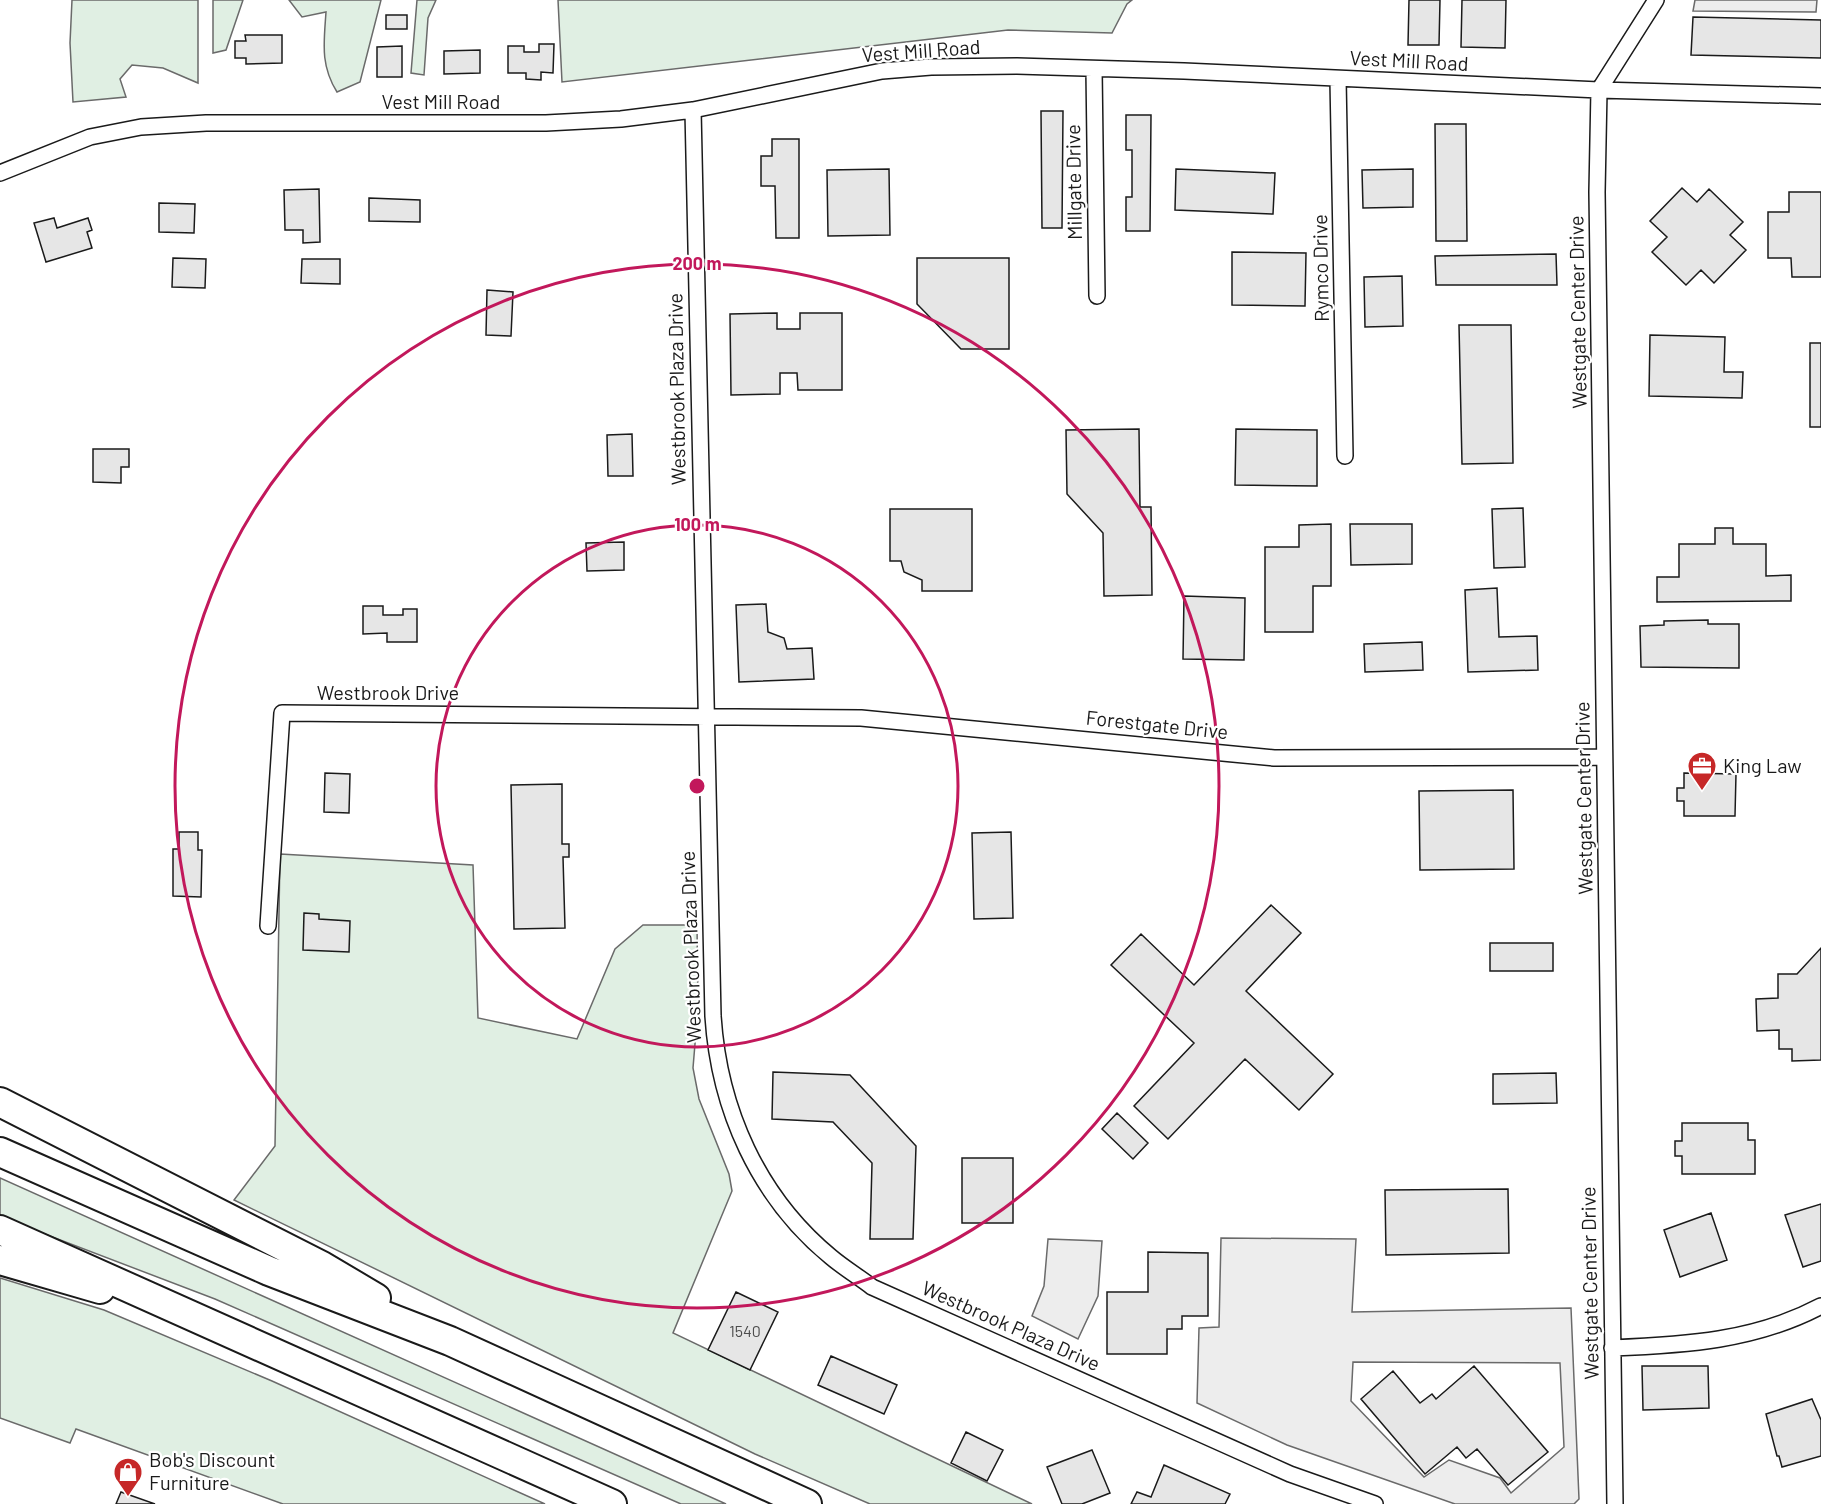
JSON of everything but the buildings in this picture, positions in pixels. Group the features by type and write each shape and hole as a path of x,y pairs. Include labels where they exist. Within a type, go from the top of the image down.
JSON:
{"highway":[{"path":"0,1102 322,1266 450,1341"},
{"path":"0,1152 269,1271 450,1341 807,1504"},
{"path":"0,1230 612,1504"},
{"path":"0,1260 79,1282 233,1334"}],"street":[{"path":"1599,90 1656,0"},
{"name":"Vest Mill Road","path":"0,173 90,137 141,127 206,123 546,123 621,119 693,110 882,71 931,67 1017,66 1599,90 1821,96"},
{"name":"Millgate Drive","path":"1094,69 1097,296"},
{"name":"Rymco Drive","path":"1338,79 1346,456"},
{"name":"Westgate Center Drive","path":"1599,90 1597,192 1615,1504"},
{"name":"Westbrook Plaza Drive","path":"693,110 715,1054 727,1105 749,1156 776,1198 806,1234 831,1257 873,1287 1290,1474 1375,1504"},
{"name":"Westbrook Drive","path":"268,926 282,713 706,716"},
{"name":"Forestgate Drive","path":"706,716 885,719 1274,758 1604,757"},
{"path":"1612,1348 1697,1344 1736,1337 1767,1329 1821,1306"}],"green space":[{"path":"72,0 198,0 198,83 163,68 132,65 120,79 126,97 73,102 70,43"},
{"path":"213,0 243,0 226,50 213,53"},
{"path":"289,0 381,0 360,82 337,92 326,63 324,43 326,12 302,17"},
{"path":"417,0 436,0 428,18 424,75 411,73"},
{"path":"558,0 1132,0 1127,4 1112,33 1008,30 562,82"},
{"path":"280,854 473,865 478,1018 577,1039 615,949 643,925 697,925 698,1008 693,1068 699,1099 729,1174 732,1191 673,1333 1032,1504 870,1504 755,1454 234,1200 275,1146"},
{"path":"0,1178 726,1504 681,1504 215,1299 0,1217"},
{"path":"0,1278 104,1310 272,1381 545,1504 283,1504 76,1429 70,1443 0,1418"}],"shaded area":[{"path":"1695,0 1817,0 1816,12 1693,11"},
{"path":"1221,1238 1356,1239 1352,1312 1571,1308 1579,1499 1574,1504 1455,1504 1287,1445 1197,1403 1199,1328 1219,1327","holes":["1353,1362 1560,1363 1564,1447 1511,1493 1500,1478 1449,1460 1424,1477 1351,1401"]},
{"path":"1048,1239 1102,1241 1098,1296 1078,1339 1032,1316 1044,1286"}],"place":[{"name":"King Law","path":"1702,792"},
{"name":"Bob's Discount Furniture","path":"128,1498"}]}
